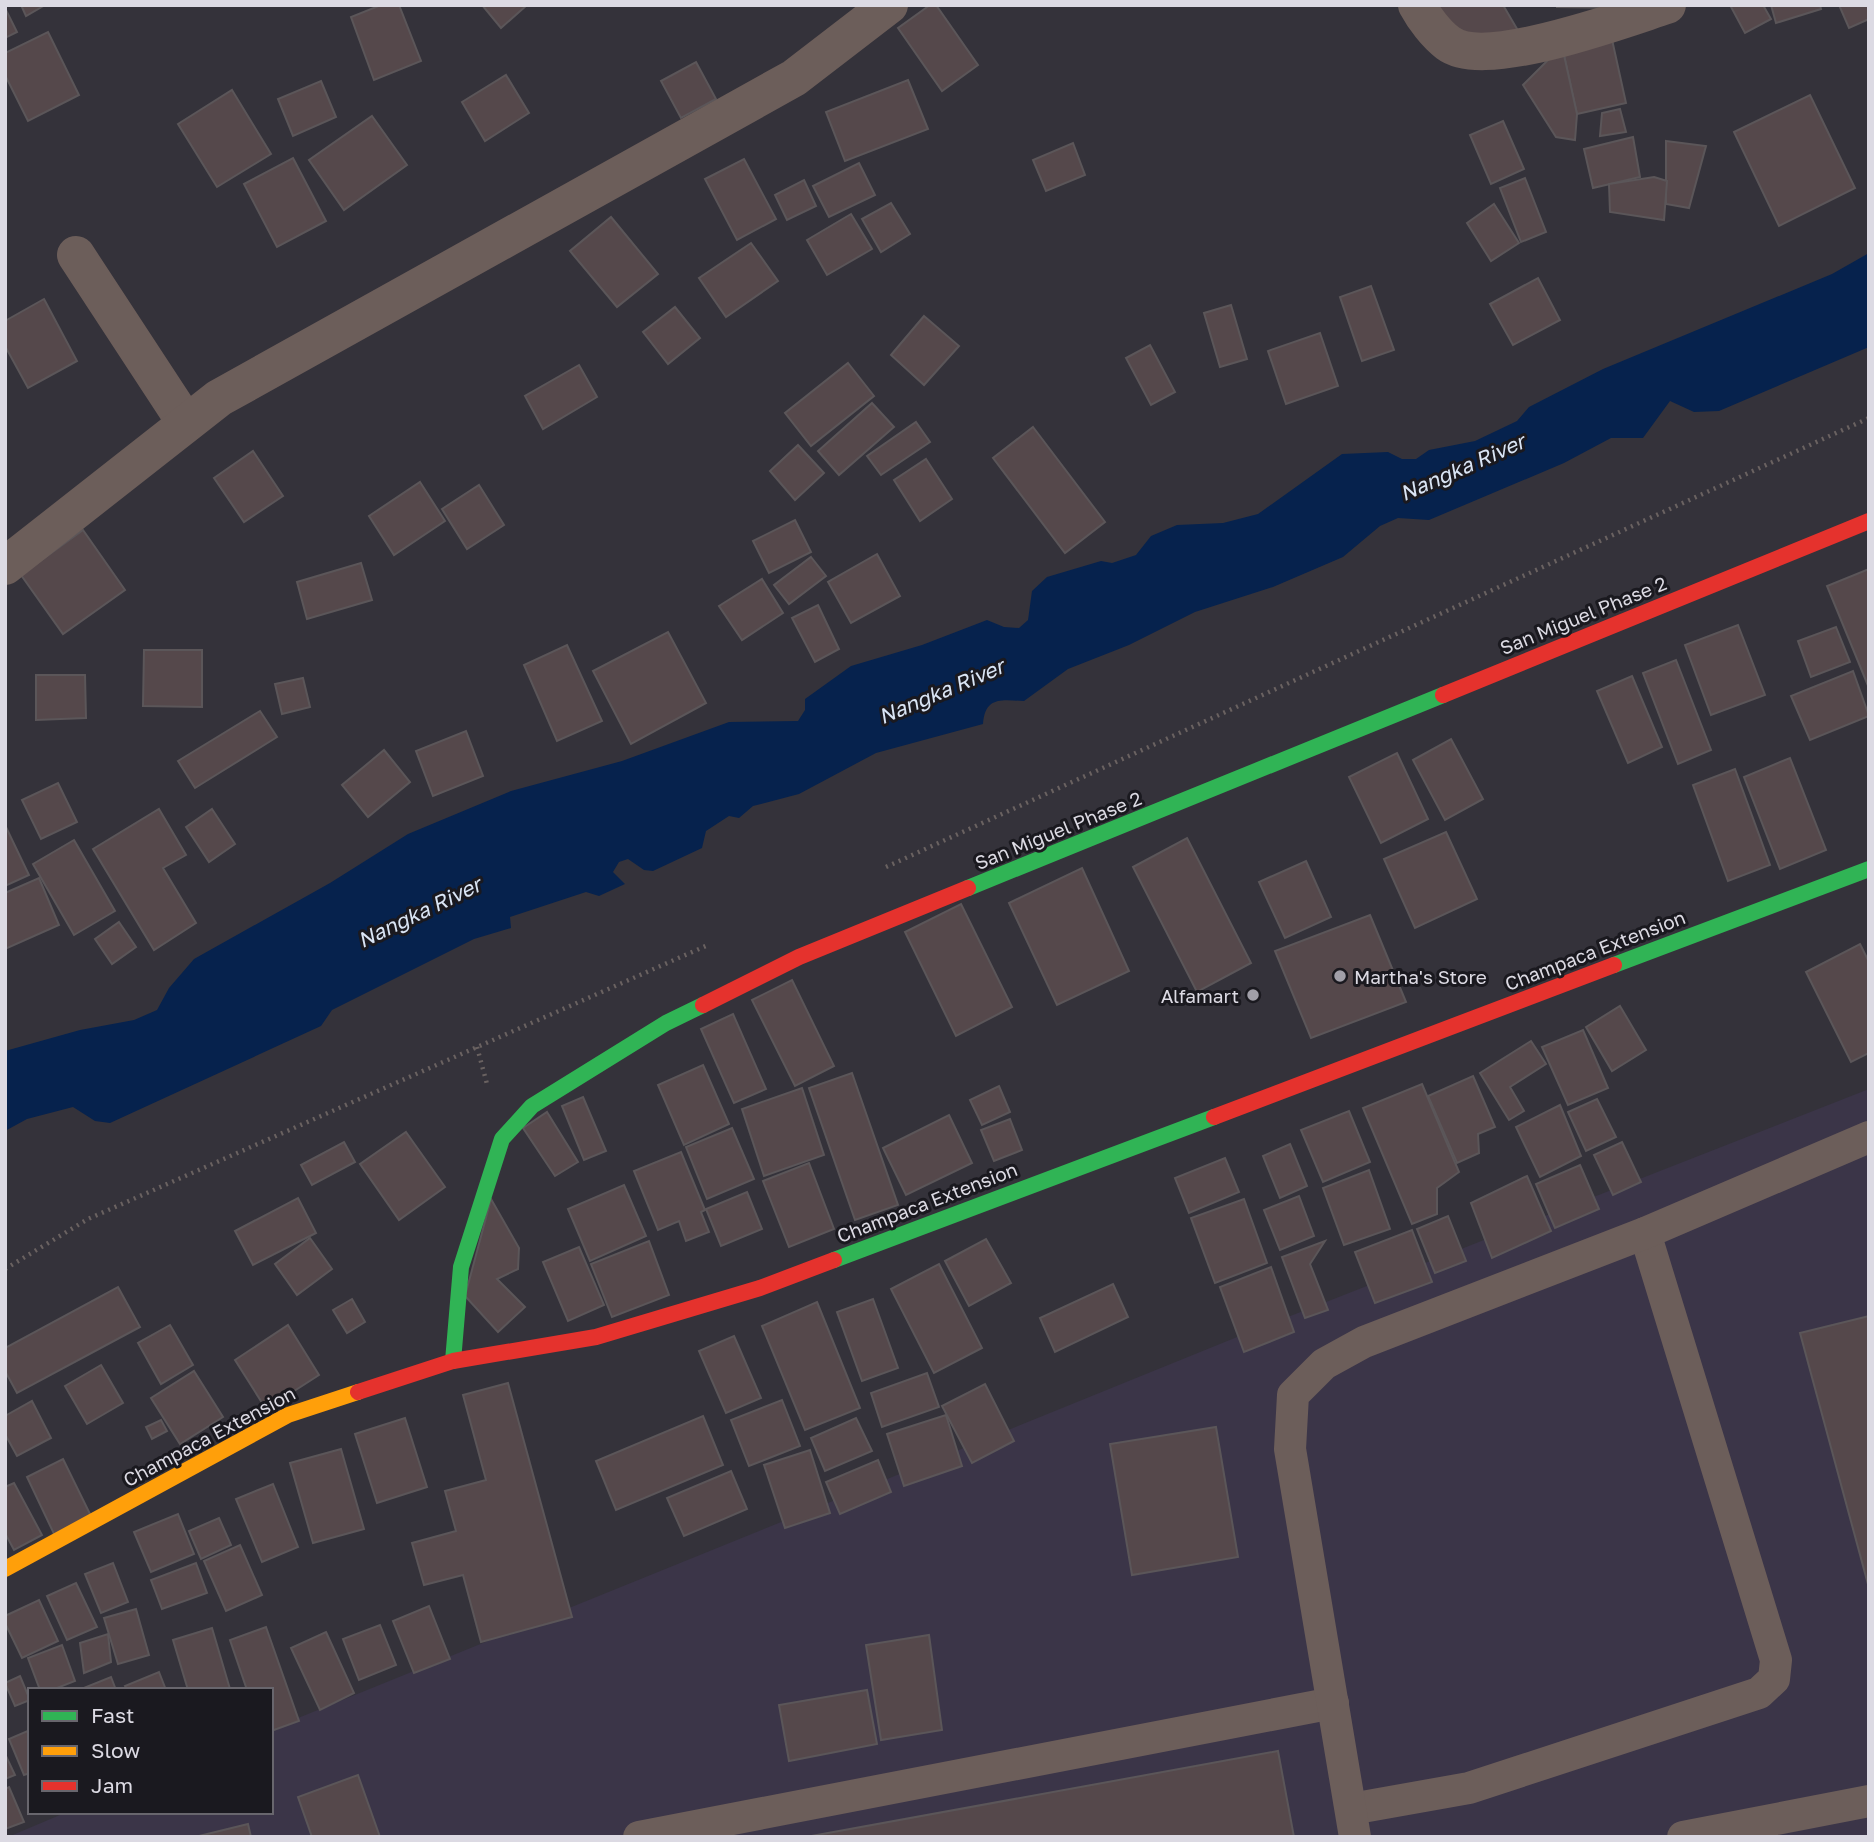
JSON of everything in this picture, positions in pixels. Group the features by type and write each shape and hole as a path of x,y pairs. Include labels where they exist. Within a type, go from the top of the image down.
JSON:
{"street":[{"path":"5,566 219,398 794,78 889,5"},
{"path":"1418,5 1449,44 1484,52 1549,42 1667,5"},
{"path":"76,255 186,424"},
{"name":"San Miguel Phase 2","path":"453,1361 461,1267 502,1139 533,1106 666,1023 799,957 1869,521"},
{"name":"Champaca Extension","path":"5,1569 288,1415 453,1361 596,1337 760,1288 1869,869"}],"lane":[{"path":"1645,1233 1776,1660 1774,1679 1759,1692 1353,1823 1290,1449 1293,1395 1324,1364 1364,1342 1645,1233 1869,1137"},
{"path":"639,1837 1333,1703"},
{"path":"1683,1837 1869,1801"}],"path":[{"path":"882,868 1869,418"},
{"path":"5,1269 88,1219 718,941"}],"shaded area":[{"path":"1869,1089 1869,1837 8,1837 62,1814 273,1814 273,1728 1247,1333"}],"water":[{"name":"Nangka River","path":"1869,253 1869,347 1719,411 1694,412 1670,401 1643,438 1611,438 1564,463 1429,520 1398,518 1380,526 1343,557 1273,587 1195,612 1129,645 1068,669 1024,701 1009,700 991,704 984,715 983,724 876,753 799,794 753,806 739,818 729,816 706,831 702,848 653,871 644,870 628,859 619,862 613,872 625,884 599,896 586,892 510,917 511,928 474,939 332,1010 321,1026 110,1123 95,1121 73,1107 27,1119 5,1131 5,1051 80,1030 134,1020 157,1010 169,988 194,959 330,883 408,834 511,791 622,761 729,722 798,721 805,710 805,699 851,666 922,645 987,620 1004,627 1019,628 1028,620 1032,591 1047,577 1101,561 1112,563 1136,555 1151,536 1177,525 1223,523 1258,514 1342,454 1388,452 1402,459 1416,459 1429,450 1475,441 1517,421 1529,407 1603,369 1832,274"}],"building":[{"path":"21,5 45,5 26,16"},
{"path":"381,5 399,5 421,61 374,80 351,17"},
{"path":"482,5 527,5 501,28"},
{"path":"930,5 936,5 978,65 942,91 898,28"},
{"path":"1435,5 1503,5 1520,34 1456,42"},
{"path":"1623,5 1623,8 1557,7"},
{"path":"1730,5 1763,5 1771,19 1745,33"},
{"path":"1771,5 1820,5 1821,9 1776,23"},
{"path":"1839,5 1869,5 1869,19 1849,28"},
{"path":"5,8 17,32 5,38"},
{"path":"48,32 79,95 28,121 5,75 5,53"},
{"path":"1611,35 1626,103 1577,114 1562,46"},
{"path":"1562,46 1577,114 1575,140 1556,137 1523,85"},
{"path":"696,62 716,99 681,118 661,81"},
{"path":"506,75 529,113 485,141 462,102"},
{"path":"908,80 928,129 845,161 826,112"},
{"path":"321,81 336,117 293,136 278,99"},
{"path":"232,90 271,154 217,187 178,124"},
{"path":"1810,95 1855,188 1779,226 1734,132"},
{"path":"1620,109 1626,132 1600,136 1602,113"},
{"path":"372,116 407,165 344,210 309,160"},
{"path":"1503,121 1524,169 1491,184 1470,135"},
{"path":"1633,137 1640,177 1593,188 1584,149"},
{"path":"1666,141 1706,146 1689,208 1666,204"},
{"path":"1073,143 1085,175 1046,191 1033,160"},
{"path":"293,158 326,221 277,247 244,184"},
{"path":"744,159 776,219 737,240 705,179"},
{"path":"859,163 875,195 829,217 813,186"},
{"path":"1654,177 1667,181 1664,220 1610,212 1609,184"},
{"path":"1525,178 1546,232 1521,242 1500,188"},
{"path":"804,180 816,206 787,220 775,195"},
{"path":"891,203 910,234 881,252 862,219"},
{"path":"1494,204 1519,243 1491,261 1467,223"},
{"path":"851,214 872,249 827,275 807,240"},
{"path":"611,217 658,274 617,307 570,251"},
{"path":"751,243 778,281 726,317 699,278"},
{"path":"1538,278 1560,320 1513,345 1490,304"},
{"path":"1371,286 1394,350 1362,361 1340,297"},
{"path":"44,299 77,361 28,388 5,346 5,321"},
{"path":"1231,305 1247,359 1220,367 1204,313"},
{"path":"675,307 700,338 668,364 643,332"},
{"path":"924,316 959,346 924,385 891,355"},
{"path":"1320,333 1338,386 1286,404 1268,351"},
{"path":"1150,345 1175,392 1151,405 1126,358"},
{"path":"848,363 874,396 811,446 785,413"},
{"path":"579,365 597,397 543,429 525,396"},
{"path":"872,403 894,427 839,475 818,451"},
{"path":"916,422 930,442 881,475 867,456"},
{"path":"1033,427 1105,522 1065,553 993,458"},
{"path":"798,445 824,473 795,500 770,471"},
{"path":"253,451 283,496 244,522 214,478"},
{"path":"926,459 952,499 920,521 894,480"},
{"path":"420,482 445,521 394,555 369,516"},
{"path":"479,485 504,525 467,549 442,509"},
{"path":"795,520 811,552 769,573 753,541"},
{"path":"83,530 125,590 63,634 21,575"},
{"path":"877,554 900,596 851,623 828,582"},
{"path":"811,557 826,576 789,604 774,585"},
{"path":"361,563 372,600 307,619 297,582"},
{"path":"1869,569 1869,688 1827,586"},
{"path":"762,579 783,613 742,640 719,606"},
{"path":"818,605 839,649 815,662 792,618"},
{"path":"1738,625 1765,695 1711,715 1685,645"},
{"path":"1836,627 1850,662 1811,677 1798,641"},
{"path":"668,632 706,703 631,744 593,671"},
{"path":"567,645 602,721 557,741 524,665"},
{"path":"144,650 202,650 202,707 143,706"},
{"path":"1676,660 1711,750 1678,764 1643,673"},
{"path":"1853,671 1869,716 1810,740 1791,696"},
{"path":"36,675 85,675 86,718 36,720"},
{"path":"1632,676 1662,747 1628,763 1597,691"},
{"path":"303,678 310,707 282,714 275,684"},
{"path":"260,711 277,737 195,788 178,761"},
{"path":"466,731 483,776 433,796 416,751"},
{"path":"1451,739 1483,799 1445,820 1413,760"},
{"path":"384,750 410,782 368,817 342,785"},
{"path":"1397,753 1428,819 1381,843 1349,777"},
{"path":"1790,758 1826,850 1780,869 1744,777"},
{"path":"1735,769 1770,865 1728,881 1693,785"},
{"path":"58,783 77,822 41,839 22,800"},
{"path":"159,809 186,855 163,868 196,923 154,950 93,849"},
{"path":"212,809 235,844 209,862 186,827"},
{"path":"5,825 29,875 5,886"},
{"path":"1446,832 1477,899 1415,928 1384,859"},
{"path":"1187,838 1251,963 1197,992 1133,867"},
{"path":"74,840 115,911 74,935 33,864"},
{"path":"1306,861 1331,917 1285,938 1259,882"},
{"path":"1082,868 1129,971 1057,1005 1009,903"},
{"path":"39,878 59,925 5,949 5,893"},
{"path":"961,904 1012,1007 956,1036 905,932"},
{"name":"Martha's Store","path":"1370,915 1406,1002 1311,1038 1275,951"},
{"path":"119,922 136,947 112,964 95,939"},
{"path":"1860,944 1869,962 1869,1053 1851,1062 1806,972"},
{"path":"792,980 834,1066 795,1086 752,1000"},
{"path":"1620,1006 1646,1050 1612,1071 1586,1027"},
{"path":"733,1014 766,1089 734,1103 701,1029"},
{"path":"1583,1030 1608,1088 1568,1105 1542,1047"},
{"path":"1531,1041 1546,1064 1510,1087 1524,1111 1509,1120 1480,1073"},
{"path":"703,1065 729,1124 684,1145 658,1085"},
{"path":"852,1073 898,1205 855,1220 809,1088"},
{"path":"1473,1076 1495,1127 1478,1134 1479,1153 1457,1163 1428,1096"},
{"path":"1422,1084 1459,1172 1437,1188 1437,1214 1412,1224 1363,1108"},
{"path":"999,1086 1010,1112 982,1125 970,1100"},
{"path":"802,1088 824,1155 764,1176 742,1109"},
{"path":"583,1097 606,1151 584,1160 562,1106"},
{"path":"1597,1099 1616,1137 1586,1151 1568,1112"},
{"path":"1560,1105 1581,1156 1540,1177 1516,1127"},
{"path":"1349,1111 1370,1162 1323,1182 1301,1130"},
{"path":"547,1112 578,1162 555,1176 523,1128"},
{"path":"949,1115 972,1163 906,1195 883,1148"},
{"path":"1010,1119 1022,1150 994,1161 981,1130"},
{"path":"732,1128 754,1179 707,1199 686,1147"},
{"path":"406,1132 445,1187 399,1220 360,1164"},
{"path":"344,1142 355,1162 312,1185 301,1165"},
{"path":"1622,1142 1641,1182 1613,1195 1594,1155"},
{"path":"1290,1144 1307,1186 1280,1198 1263,1156"},
{"path":"681,1152 705,1210 701,1212 709,1232 686,1241 679,1221 658,1230 634,1171"},
{"path":"1225,1158 1239,1192 1189,1213 1175,1178"},
{"path":"809,1163 834,1229 789,1247 763,1181"},
{"path":"1580,1165 1599,1209 1555,1228 1536,1184"},
{"path":"1369,1170 1390,1229 1344,1245 1323,1188"},
{"path":"1527,1176 1551,1231 1492,1258 1471,1203"},
{"path":"624,1185 646,1236 590,1261 568,1209"},
{"path":"747,1192 762,1229 721,1246 706,1209"},
{"path":"1299,1196 1314,1236 1280,1250 1264,1210"},
{"path":"298,1198 316,1233 253,1265 235,1231"},
{"path":"491,1199 519,1248 518,1269 497,1279 525,1307 498,1332 465,1296"},
{"path":"1244,1199 1267,1263 1215,1283 1191,1218"},
{"path":"1448,1216 1466,1261 1435,1273 1417,1229"},
{"path":"1412,1230 1432,1282 1375,1303 1355,1252"},
{"path":"310,1238 332,1269 297,1295 275,1264"},
{"path":"986,1239 1011,1283 969,1306 945,1261"},
{"path":"649,1241 669,1295 612,1317 591,1264"},
{"path":"1325,1241 1310,1264 1328,1310 1305,1318 1282,1257"},
{"path":"579,1247 604,1305 568,1321 543,1262"},
{"path":"939,1264 982,1348 934,1373 891,1289"},
{"path":"1271,1267 1294,1332 1244,1352 1220,1287"},
{"path":"1113,1284 1128,1317 1055,1352 1040,1318"},
{"path":"118,1287 140,1327 17,1393 5,1371 5,1348"},
{"path":"352,1299 365,1322 347,1333 333,1310"},
{"path":"873,1299 898,1368 862,1381 837,1312"},
{"path":"817,1302 860,1408 805,1430 762,1326"},
{"path":"1869,1316 1869,1588 1800,1333"},
{"path":"170,1325 193,1365 161,1384 138,1343"},
{"path":"288,1325 319,1375 266,1409 235,1360"},
{"path":"734,1336 761,1398 726,1413 699,1351"},
{"path":"101,1365 123,1403 87,1424 65,1386"},
{"path":"194,1371 223,1417 180,1444 151,1398"},
{"path":"927,1373 939,1407 882,1427 871,1393"},
{"path":"508,1383 572,1617 481,1642 463,1575 424,1585 412,1543 456,1531 445,1491 486,1480 463,1395"},
{"path":"985,1384 1014,1441 972,1463 942,1406"},
{"path":"782,1400 800,1446 749,1466 731,1420"},
{"path":"32,1401 51,1438 17,1456 5,1434 5,1416"},
{"path":"946,1415 962,1466 904,1486 887,1434"},
{"path":"703,1416 723,1465 616,1510 596,1461"},
{"path":"405,1418 427,1487 377,1503 355,1434"},
{"path":"856,1418 872,1451 825,1471 811,1438"},
{"path":"161,1420 167,1431 152,1439 146,1427"},
{"path":"1216,1427 1238,1557 1132,1575 1110,1444"},
{"path":"341,1449 364,1529 313,1543 290,1463"},
{"path":"810,1450 830,1513 785,1528 764,1465"},
{"path":"63,1459 92,1518 55,1536 27,1477"},
{"path":"878,1460 891,1492 840,1514 826,1482"},
{"path":"731,1471 747,1509 684,1536 667,1498"},
{"path":"14,1483 42,1535 14,1550 5,1533 5,1487"},
{"path":"273,1484 298,1547 262,1562 236,1499"},
{"path":"178,1514 194,1554 151,1572 134,1532"},
{"path":"219,1518 231,1545 201,1559 189,1531"},
{"path":"240,1545 262,1595 226,1611 204,1561"},
{"path":"113,1563 128,1602 101,1613 85,1574"},
{"path":"196,1563 207,1593 162,1609 151,1580"},
{"path":"76,1583 97,1627 67,1640 47,1596"},
{"path":"39,1600 58,1641 22,1658 5,1623 5,1616"},
{"path":"429,1606 450,1659 414,1673 393,1621"},
{"path":"136,1609 149,1655 118,1664 104,1618"},
{"path":"380,1625 396,1665 359,1680 343,1639"},
{"path":"266,1627 299,1721 273,1730 273,1688 246,1688 230,1640"},
{"path":"212,1628 230,1688 187,1688 173,1640"},
{"path":"326,1632 354,1693 320,1710 291,1648"},
{"path":"108,1634 111,1662 84,1673 80,1643"},
{"path":"929,1635 942,1730 881,1740 866,1645"},
{"path":"62,1645 75,1681 57,1688 39,1688 28,1658"},
{"path":"159,1672 165,1688 126,1688 125,1686"},
{"path":"20,1676 28,1701 15,1706 5,1683"},
{"path":"111,1677 115,1688 84,1688"},
{"path":"867,1690 877,1744 789,1761 779,1705"},
{"path":"28,1731 28,1774 24,1775 9,1739"},
{"path":"1278,1751 1294,1837 806,1837"},
{"path":"5,1754 15,1775 5,1779"},
{"path":"358,1775 380,1837 312,1837 298,1797"},
{"path":"9,1787 24,1822 5,1829 5,1789"},
{"path":"248,1824 251,1837 195,1837"}],"traffic: fast":[{"path":"968,888 1443,695"},
{"path":"1614,965 1869,869"},
{"path":"453,1361 461,1267 502,1139 532,1106 666,1023 703,1005"},
{"path":"834,1260 1214,1117"}],"traffic: slow":[{"path":"5,1569 288,1415 358,1392"}],"traffic: jam":[{"path":"1443,695 1869,521"},
{"path":"703,1005 799,957 968,888"},
{"path":"1214,1117 1614,965"},
{"path":"358,1392 453,1361 596,1337 760,1288 834,1260"}],"place":[{"name":"Martha's Store","path":"1340,976"},
{"name":"Alfamart","path":"1253,995"}]}
